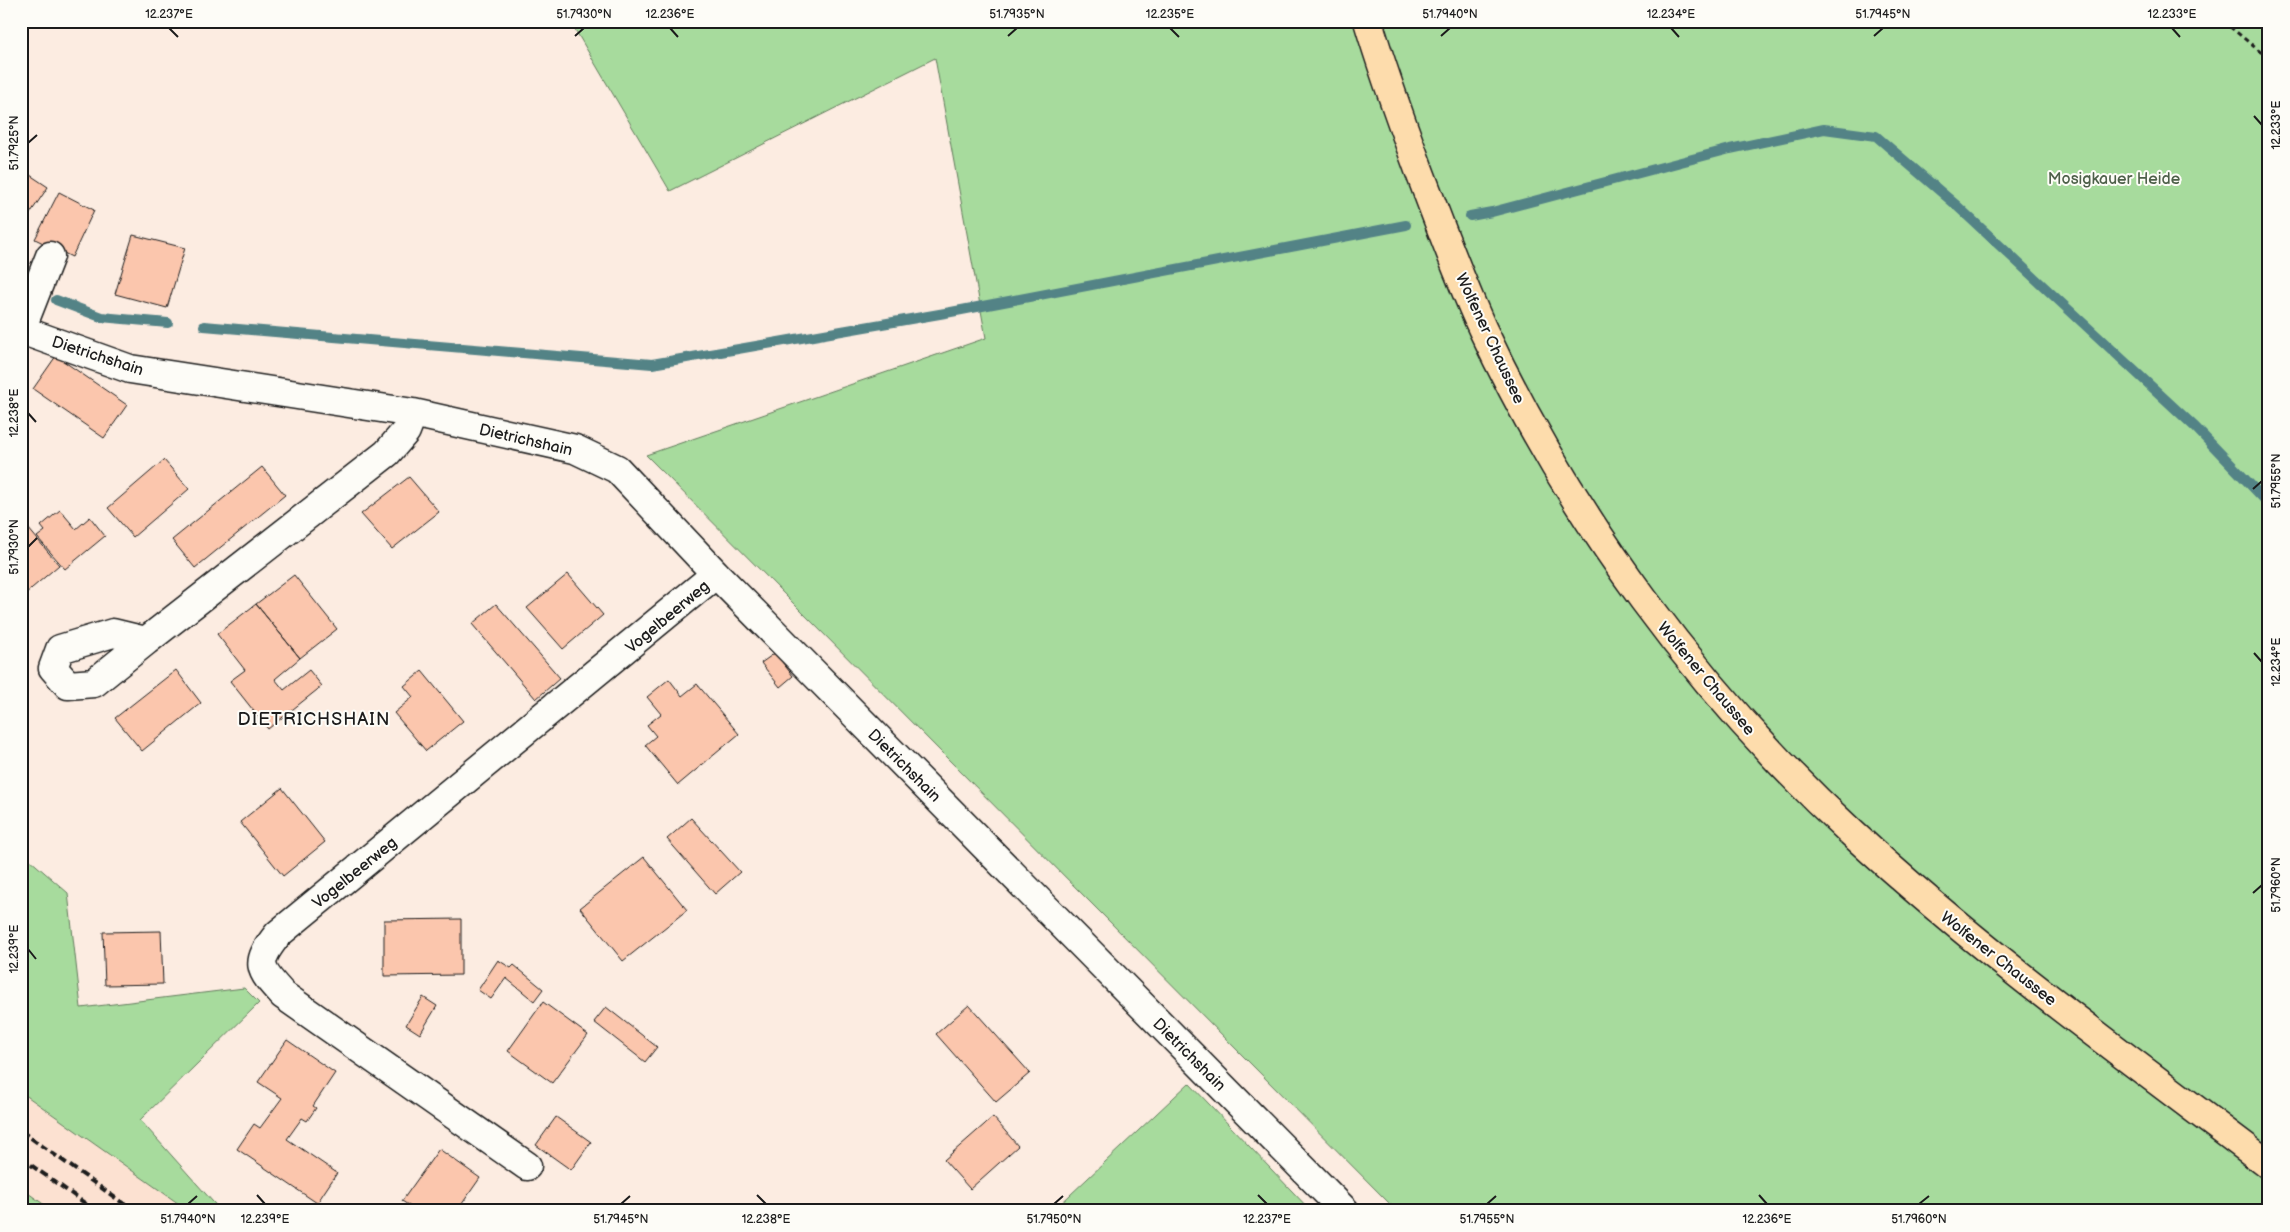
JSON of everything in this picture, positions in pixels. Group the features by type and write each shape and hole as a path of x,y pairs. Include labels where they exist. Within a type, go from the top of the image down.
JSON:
{"main road":[{"name":"Wolfener Chaussee","path":"1368,21 1395,103 1438,221 1483,328 1510,383 1569,488 1603,542 1675,642 1756,738 1845,827 1908,884 2037,988 2269,1165"}],"street":[{"path":"21,330 50,256"},
{"name":"Dietrichshain","path":"21,330 130,369 413,412 575,450 617,469 716,574 1345,1211"},
{"path":"146,641 387,453 406,432 413,412"},
{"name":"Vogelbeerweg","path":"527,1166 283,995 269,979 262,966 264,952 278,934 716,574"}],"path":[{"path":"2223,21 2269,59"}],"shaded area":[{"path":"21,1092 189,1211 53,1211 21,1188"}],"green space":[{"name":"Mosigkauer Heide","path":"570,21 2269,21 2269,1211 1397,1211 646,455 986,338 935,58 670,191"},
{"path":"21,852 68,893 81,1008 244,988 259,1003 140,1120 221,1211 189,1211 21,1092"},
{"path":"1189,1083 1311,1211 1053,1211"},
{"path":"21,1188 53,1211 21,1211"}],"building":[{"path":"21,169 48,187 21,227"},
{"path":"59,192 94,210 72,257 35,239"},
{"path":"133,235 185,248 167,308 115,294"},
{"path":"56,356 127,405 104,438 33,389"},
{"path":"164,460 189,489 133,537 108,508"},
{"path":"262,467 285,495 195,568 172,540"},
{"path":"409,477 439,512 392,549 361,514"},
{"path":"60,510 76,529 90,517 105,536 65,569 37,537 45,531 41,526"},
{"path":"28,528 59,565 25,594 21,589 21,534"},
{"path":"568,574 603,615 563,649 527,608"},
{"path":"294,575 337,629 300,658 256,604"},
{"path":"256,604 300,658 275,679 284,690 309,670 322,686 268,729 230,681 245,670 217,634"},
{"path":"496,604 560,678 536,699 472,624"},
{"path":"775,653 793,676 780,687 761,663"},
{"path":"176,670 201,703 142,751 115,718"},
{"path":"422,671 463,721 426,751 394,713 413,697 404,686"},
{"path":"669,679 682,696 697,684 739,734 678,785 645,745 656,736 647,725 661,714 647,697"},
{"path":"282,788 325,842 283,876 240,822"},
{"path":"691,818 740,872 715,894 667,839"},
{"path":"644,857 687,910 623,961 580,908"},
{"path":"461,919 461,975 384,976 384,920"},
{"path":"161,931 163,984 105,985 103,932"},
{"path":"498,960 511,968 514,965 543,989 534,1001 506,978 491,999 478,990"},
{"path":"423,997 437,1006 420,1034 406,1025"},
{"path":"543,1002 588,1035 552,1083 508,1051"},
{"path":"969,1005 1030,1073 996,1102 936,1034"},
{"path":"606,1007 657,1047 645,1062 594,1022"},
{"path":"287,1040 335,1073 313,1106 316,1108 307,1121 302,1118 287,1139 337,1173 317,1203 237,1149 254,1124 260,1128 282,1098 258,1082"},
{"path":"556,1117 591,1142 571,1170 536,1145"},
{"path":"993,1117 1018,1146 970,1189 944,1160"},
{"path":"439,1149 480,1178 457,1211 417,1211 402,1201"}],"waterway":[{"path":"1470,216 1492,212 1730,149 1824,129 1876,136 1955,204 2195,427 2269,504"},
{"path":"204,326 652,364 951,312 1406,225"},
{"path":"21,276 28,281"},
{"path":"56,300 101,317 168,323"}],"railway":[{"path":"21,1131 134,1211"},
{"path":"21,1158 96,1211"}],"district":[{"name":"DIETRICHSHAIN","path":"314,719"}]}
